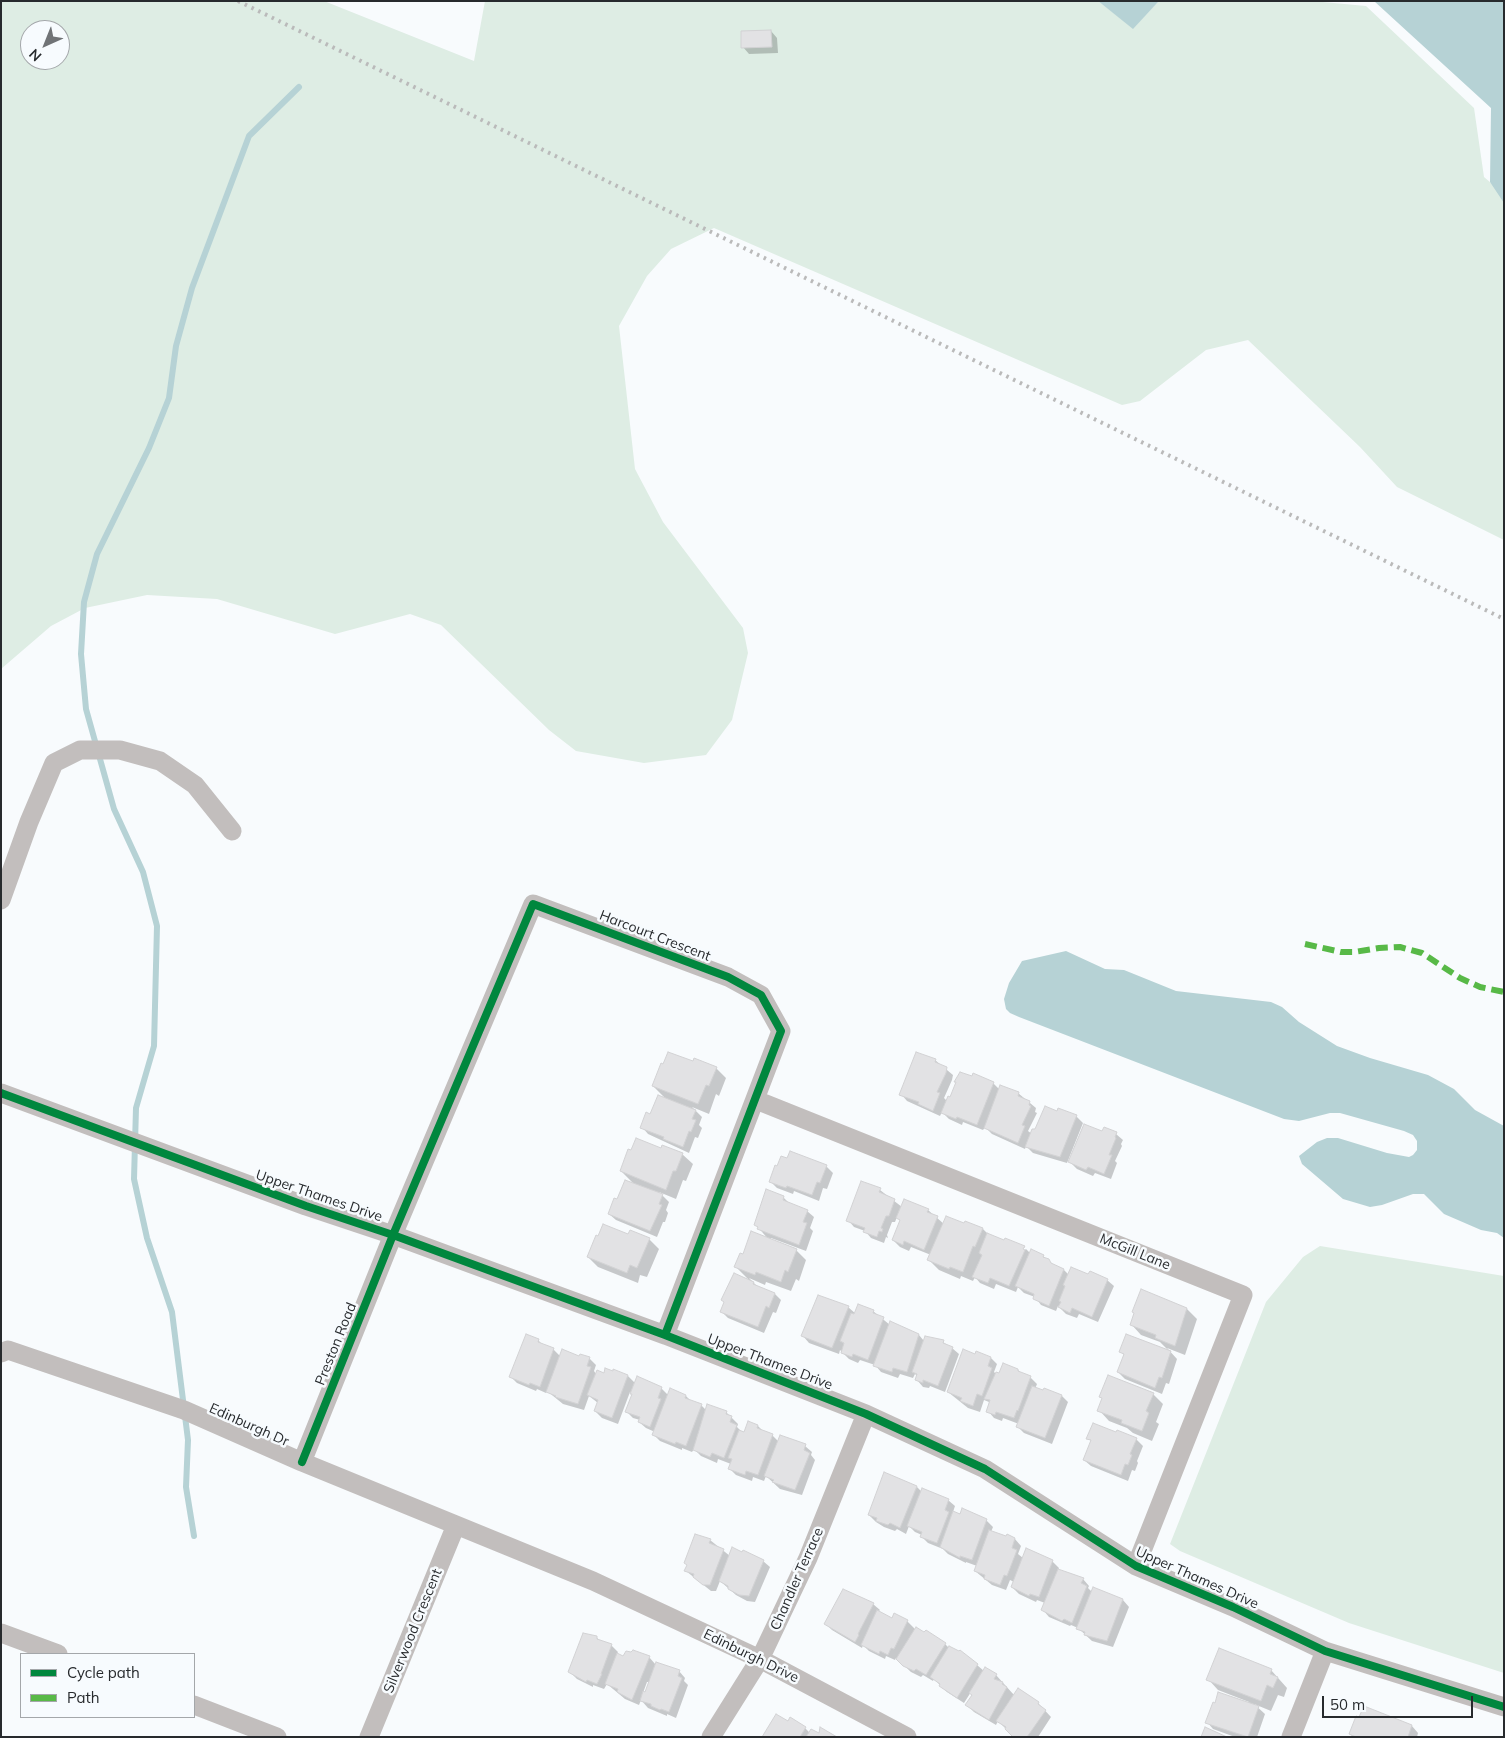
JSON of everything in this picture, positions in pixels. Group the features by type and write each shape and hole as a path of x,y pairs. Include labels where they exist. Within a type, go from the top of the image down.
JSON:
{"street":[{"path":"1,900 28,822 54,764 80,750 120,750 160,761 195,785 232,831"},
{"name":"Harcourt Crescent","path":"392,1235 533,904 728,977 761,995 781,1031 665,1335"},
{"name":"Upper Thames Drive","path":"1,1093 306,1206 392,1235 665,1335 866,1414 986,1469 1136,1566 1233,1607 1325,1650 1504,1707"},
{"name":"McGill Lane","path":"756,1100 1243,1296 1136,1566"},
{"name":"Preston Road","path":"302,1462 392,1235"},
{"name":"Edinburgh Dr","path":"1,1353 8,1350 184,1410 302,1462 593,1581"},
{"name":"Chandler Terrace","path":"711,1737 760,1659 808,1558 866,1414"},
{"name":"Silverwood Crescent","path":"369,1737 456,1525"},
{"name":"Edinburgh Drive","path":"593,1581 760,1659 907,1737"},
{"path":"1,1633 55,1653"},
{"path":"1291,1737 1325,1650"},
{"path":"195,1705 277,1737"}],"shaded area":[{"path":"1,1 324,1 474,61 485,1 1098,1 1133,28 1159,1 1312,1 1366,6 1474,108 1484,177 1504,194 1504,540 1397,487 1360,447 1248,340 1206,350 1140,401 1122,405 714,228 671,249 647,276 619,326 635,469 663,522 743,628 748,653 732,720 706,755 644,763 576,751 549,730 441,625 410,614 335,634 217,599 147,595 85,608 51,626 1,669"},
{"path":"1320,1246 1504,1276 1504,1673 1349,1623 1180,1551 1170,1544 1266,1302 1303,1257"}],"water":[{"path":"1098,1 1159,1 1133,29"},
{"path":"1374,1 1504,1 1504,203 1490,182 1491,108"},
{"path":"1066,951 1105,969 1124,970 1176,991 1271,1002 1282,1007 1299,1022 1337,1046 1428,1075 1454,1089 1475,1110 1504,1126 1504,1238 1497,1233 1481,1230 1444,1214 1424,1194 1413,1194 1382,1205 1370,1207 1343,1199 1302,1164 1299,1156 1317,1142 1327,1138 1338,1138 1387,1153 1409,1157 1417,1150 1417,1141 1413,1135 1340,1113 1330,1113 1299,1121 1284,1119 1010,1013 1006,1009 1004,999 1009,983 1022,961"}],"building":[{"path":"771,30 772,47 741,48 741,31"},
{"path":"668,1052 693,1061 694,1058 717,1067 709,1086 706,1085 698,1104 652,1086 661,1063 663,1064"},
{"path":"916,1052 936,1059 935,1062 947,1067 937,1092 940,1093 933,1111 918,1104 919,1102 899,1095"},
{"path":"960,1072 972,1076 973,1073 994,1082 977,1125 941,1113"},
{"path":"1000,1085 1019,1092 1018,1096 1030,1101 1029,1105 1031,1106 1022,1125 1025,1126 1018,1143 984,1128"},
{"path":"658,1095 696,1110 692,1119 696,1120 691,1132 689,1131 683,1147 640,1128 646,1112 650,1114"},
{"path":"1045,1106 1057,1111 1058,1108 1077,1115 1060,1157 1025,1147 1032,1129 1035,1129"},
{"path":"1084,1124 1102,1131 1104,1127 1117,1132 1109,1155 1112,1155 1104,1174 1088,1167 1086,1170 1068,1162"},
{"path":"636,1138 661,1148 662,1145 683,1153 676,1171 673,1171 666,1190 620,1171 628,1149 631,1150"},
{"path":"790,1151 827,1165 820,1183 817,1182 812,1195 769,1182 775,1165 777,1166 781,1156 787,1158"},
{"path":"625,1180 663,1194 659,1204 662,1205 650,1231 608,1214 614,1198 617,1199"},
{"path":"861,1181 881,1188 879,1192 895,1199 889,1216 886,1216 881,1228 883,1229 882,1232 879,1231 877,1237 863,1232 865,1228 846,1221"},
{"path":"766,1189 784,1196 783,1200 808,1210 803,1222 807,1223 799,1245 757,1229 758,1227 754,1225"},
{"path":"904,1199 929,1209 927,1212 938,1216 924,1250 904,1241 903,1245 892,1240 900,1220 896,1218"},
{"path":"946,1216 983,1228 975,1247 973,1246 963,1272 950,1267 949,1269 927,1260"},
{"path":"603,1224 628,1234 630,1230 650,1238 637,1268 630,1265 627,1273 587,1257"},
{"path":"751,1231 797,1249 788,1272 785,1270 781,1282 756,1272 755,1275 734,1267 740,1253 743,1254"},
{"path":"987,1233 1025,1246 1009,1286 990,1278 988,1283 972,1277 982,1255 979,1253"},
{"path":"1031,1249 1044,1255 1043,1257 1049,1259 1051,1263 1064,1269 1049,1306 1033,1299 1034,1294 1015,1286"},
{"path":"1071,1267 1088,1274 1090,1271 1108,1279 1092,1317 1072,1308 1070,1313 1058,1307 1065,1286 1063,1285"},
{"path":"734,1273 754,1282 753,1284 775,1293 769,1308 766,1306 758,1327 720,1312 724,1302 721,1300"},
{"path":"1141,1289 1187,1308 1175,1346 1155,1338 1156,1335 1130,1325 1134,1313 1132,1312"},
{"path":"818,1295 849,1306 832,1348 801,1336"},
{"path":"858,1304 874,1310 873,1313 884,1317 868,1360 853,1354 852,1357 841,1353 844,1343 840,1341 851,1313 854,1314"},
{"path":"890,1321 919,1334 907,1372 893,1368 892,1372 873,1366"},
{"path":"526,1334 539,1339 538,1342 554,1348 540,1387 509,1377"},
{"path":"1126,1334 1171,1351 1162,1378 1159,1377 1155,1388 1117,1372 1124,1354 1119,1352"},
{"path":"925,1336 944,1340 943,1343 953,1347 938,1386 923,1380 923,1383 915,1380 917,1374 912,1372"},
{"path":"562,1349 579,1356 580,1354 590,1357 587,1366 591,1367 578,1404 555,1397 546,1392"},
{"path":"963,1349 975,1354 976,1351 991,1357 988,1366 992,1368 982,1396 977,1394 973,1406 960,1401 962,1398 947,1392"},
{"path":"1003,1363 1031,1376 1014,1418 996,1412 995,1415 986,1412 990,1400 984,1399 996,1372 999,1373"},
{"path":"605,1368 628,1375 612,1418 594,1411 598,1400 587,1395 597,1370 604,1373"},
{"path":"1108,1375 1154,1393 1146,1411 1149,1413 1142,1431 1121,1423 1122,1420 1097,1411 1102,1398 1099,1397"},
{"path":"637,1376 662,1387 658,1398 661,1399 650,1427 638,1422 640,1417 625,1412"},
{"path":"1032,1386 1043,1390 1044,1388 1062,1395 1045,1438 1016,1427"},
{"path":"670,1388 686,1395 685,1398 702,1404 686,1446 652,1435"},
{"path":"707,1404 727,1411 726,1414 732,1416 730,1422 737,1425 724,1458 712,1453 710,1457 693,1450"},
{"path":"748,1421 758,1425 757,1428 773,1434 758,1475 746,1471 745,1475 728,1469 732,1459 728,1458 739,1430 744,1432"},
{"path":"1093,1423 1137,1438 1130,1454 1132,1455 1128,1465 1125,1464 1121,1475 1083,1460 1091,1440 1086,1439"},
{"path":"780,1435 806,1444 804,1450 810,1453 795,1490 772,1482 774,1480 764,1476"},
{"path":"884,1472 917,1486 900,1528 890,1523 888,1525 876,1521 877,1518 868,1515"},
{"path":"922,1488 949,1499 945,1510 949,1512 937,1543 920,1537 922,1532 907,1526"},
{"path":"962,1508 987,1519 972,1560 960,1556 960,1558 940,1547 953,1511 960,1514"},
{"path":"989,1530 1015,1538 1012,1548 1017,1550 1007,1576 1004,1575 1000,1585 984,1579 985,1575 974,1571"},
{"path":"695,1534 711,1539 709,1543 724,1549 710,1585 703,1585 693,1577 694,1574 684,1571 687,1565 684,1563"},
{"path":"732,1547 764,1560 749,1596 739,1595 719,1581"},
{"path":"1026,1548 1053,1560 1039,1597 1030,1594 1029,1596 1011,1587"},
{"path":"1058,1569 1084,1578 1081,1583 1087,1586 1072,1623 1064,1619 1062,1621 1041,1610"},
{"path":"1093,1587 1123,1599 1107,1641 1084,1635 1085,1632 1076,1629"},
{"path":"843,1589 874,1603 855,1642 824,1624"},
{"path":"877,1610 892,1618 894,1613 908,1620 894,1649 891,1648 888,1655 880,1651 879,1654 861,1645"},
{"path":"916,1627 924,1632 926,1630 946,1643 926,1675 916,1669 914,1671 903,1666 896,1659"},
{"path":"583,1633 597,1636 597,1639 612,1644 597,1684 587,1680 586,1682 568,1672"},
{"path":"949,1646 960,1650 978,1664 957,1698 939,1686 940,1684 930,1677"},
{"path":"1219,1648 1272,1669 1270,1674 1278,1677 1273,1688 1267,1685 1261,1701 1206,1680"},
{"path":"633,1650 650,1656 632,1700 617,1692 618,1689 605,1684 617,1653 623,1656 626,1651 631,1652"},
{"path":"656,1662 680,1670 678,1676 682,1678 669,1712 640,1701"},
{"path":"985,1667 997,1674 994,1679 1003,1682 1002,1684 1007,1687 989,1720 965,1705 972,1695 969,1693"},
{"path":"1018,1688 1039,1702 1038,1704 1046,1710 1027,1737 1013,1737 1005,1729 1006,1727 996,1721"},
{"path":"1218,1692 1259,1706 1248,1737 1205,1723"},
{"path":"1364,1706 1412,1725 1408,1737 1356,1737 1349,1734 1356,1716 1359,1717"},
{"path":"776,1714 788,1721 790,1717 806,1727 800,1737 762,1737"},
{"path":"820,1727 837,1737 806,1737 811,1729 819,1733"},
{"path":"1205,1727 1227,1737 1201,1737"}],"waterway":[{"path":"194,1536 186,1487 188,1440 172,1312 147,1238 134,1179 136,1108 154,1046 157,926 143,872 114,809 86,709 81,654 84,602 97,554 149,448 169,398 176,346 192,288 249,136 299,87"}],"railway":[{"path":"238,1 1504,619"}],"marked path":[{"path":"1305,944 1341,952 1400,947 1422,953 1460,978 1480,987 1504,992"}],"cycle path":[{"path":"302,1462 393,1235 533,904 728,977 761,995 781,1031 665,1335"},
{"path":"1,1093 306,1206 393,1235 665,1335 866,1414 985,1469 1136,1566 1233,1607 1325,1651 1504,1707"}]}
